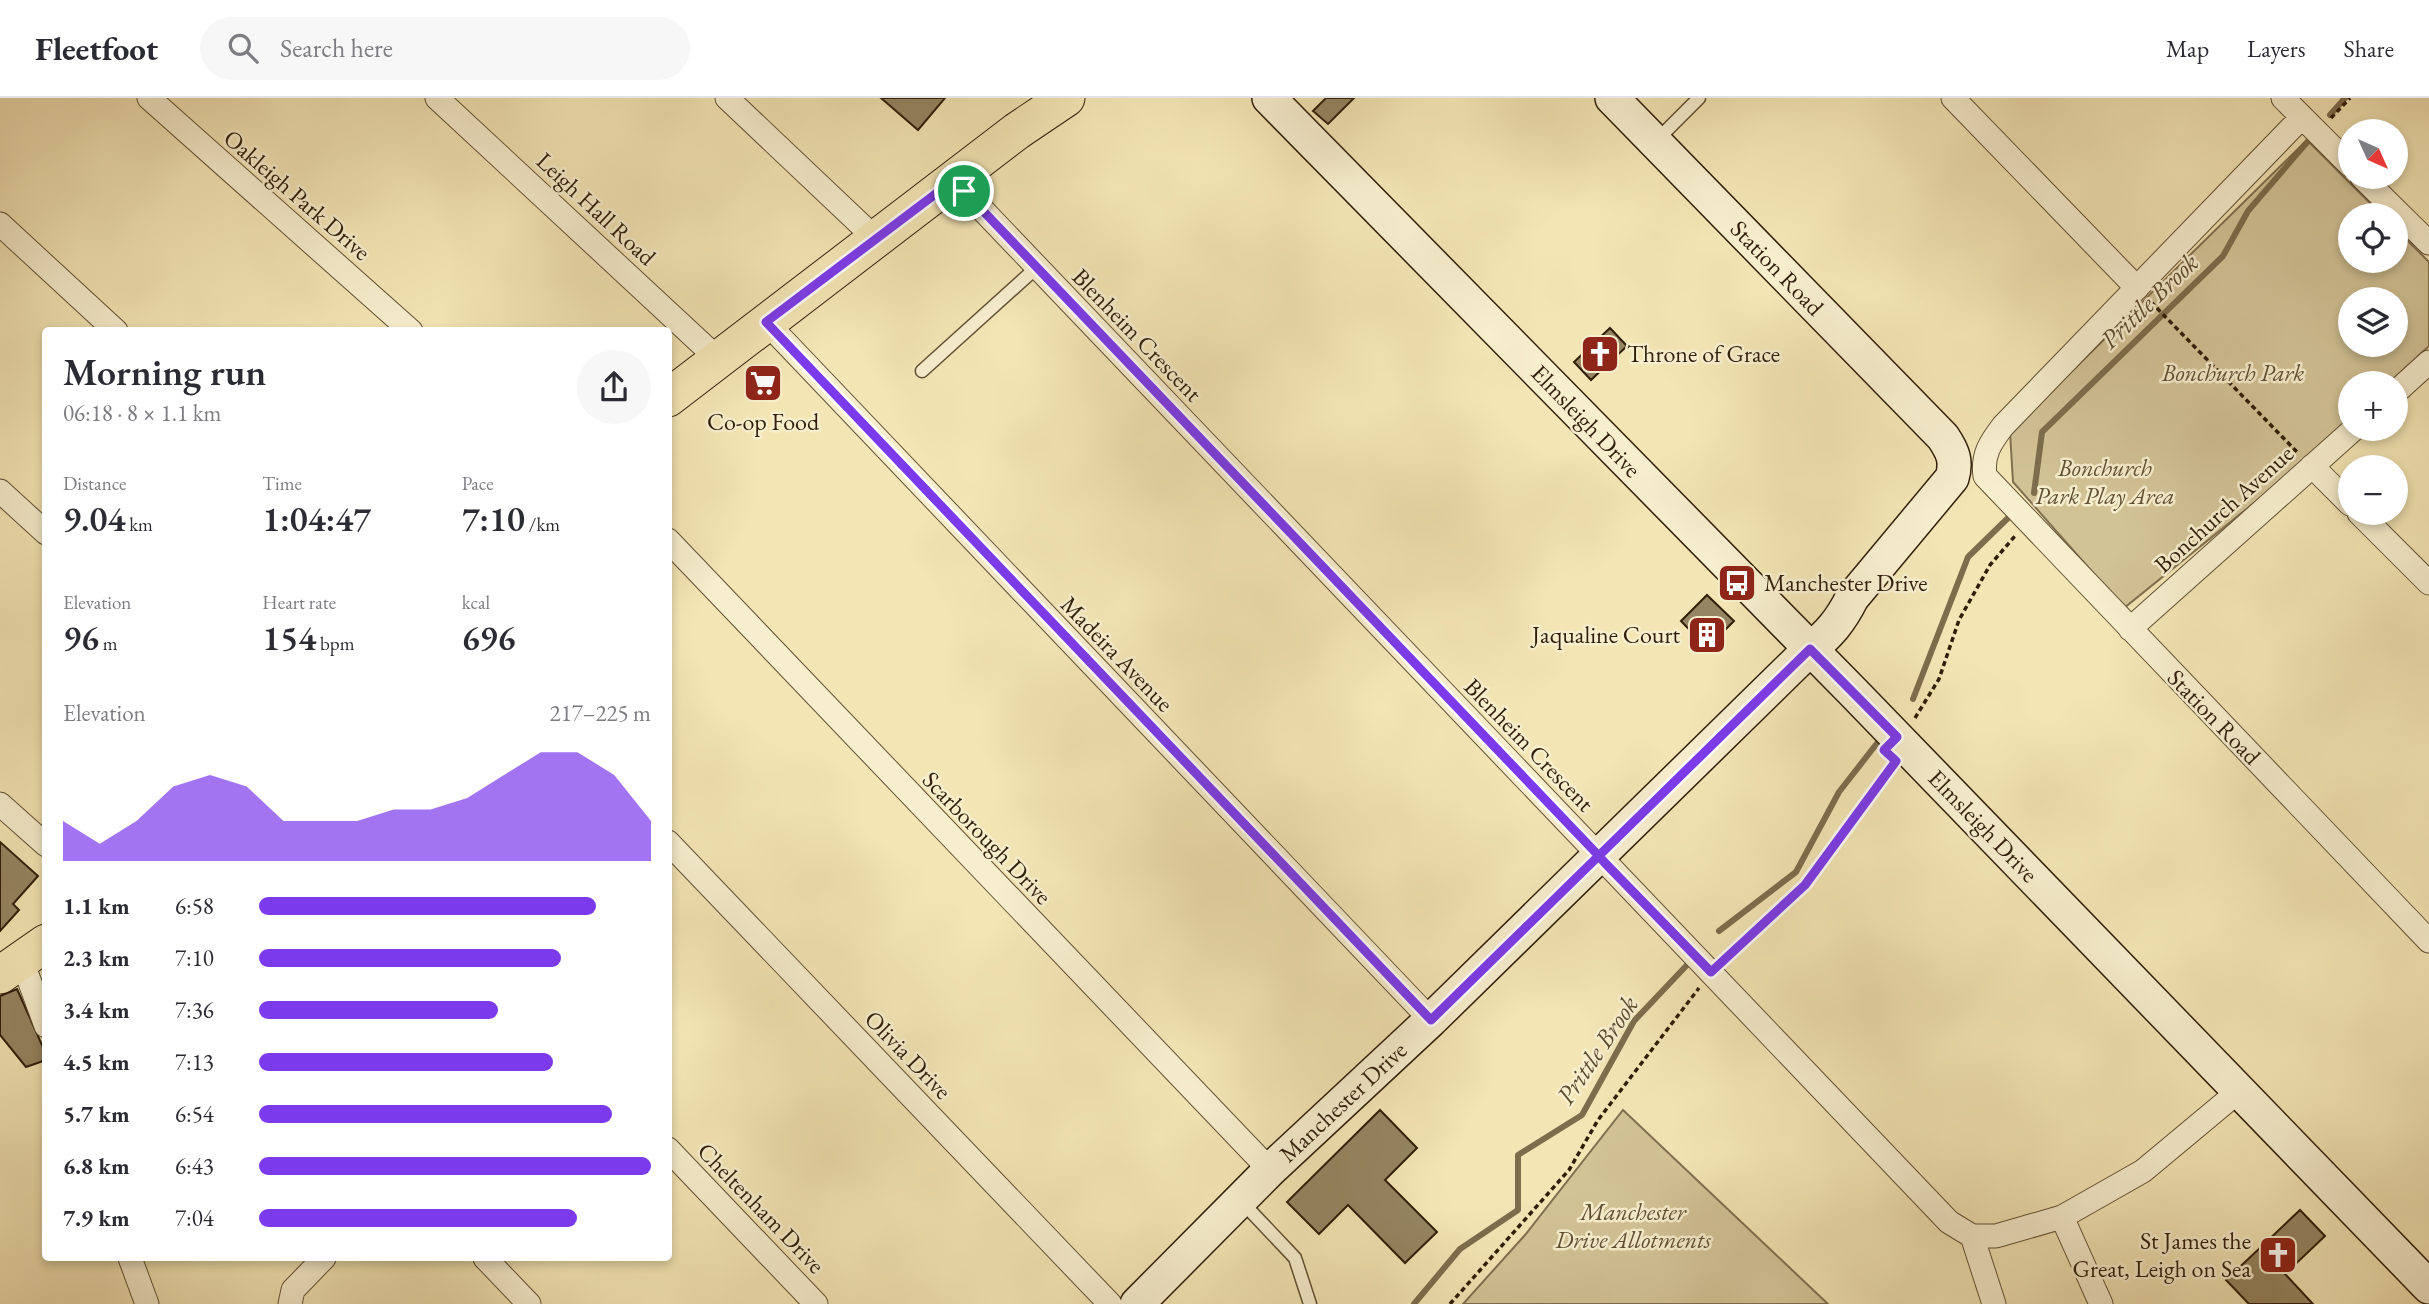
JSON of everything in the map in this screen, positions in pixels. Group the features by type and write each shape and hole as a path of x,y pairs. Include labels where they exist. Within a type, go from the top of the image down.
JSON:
{"main road":[{"path":"672,395 1066,98"}],"street":[{"name":"Oakleigh Park Drive","path":"149,98 407,327"},
{"name":"Leigh Hall Road","path":"438,98 718,359"},
{"path":"727,98 877,240"},
{"name":"Elmsleigh Drive","path":"1269,98 1897,737 2429,1287"},
{"name":"Station Road","path":"1612,98 1943,437"},
{"path":"1953,98 2142,293 2309,125"},
{"path":"2283,98 2338,153"},
{"name":"Blenheim Crescent","path":"954,180 1948,1222 1972,1236"},
{"path":"2374,189 2429,243"},
{"path":"0,224 112,327"},
{"name":"Station Road","path":"2142,293 1991,442 1983,460 1985,476 2026,522 2429,941"},
{"name":"Madeira Avenue","path":"766,322 1431,1020"},
{"path":"2408,380 2429,362"},
{"name":"Manchester Drive","path":"1137,1304 1270,1170 1431,1020 1810,649 1826,637 1842,619 1852,598 1952,478 1956,465 1953,452 1943,437"},
{"name":"Bonchurch Avenue","path":"2130,629 2309,463 2338,441"},
{"path":"2309,463 2338,492"},
{"path":"0,491 42,529"},
{"path":"2371,525 2429,583"},
{"name":"Scarborough Drive","path":"672,544 1270,1170"},
{"path":"0,804 42,841"},
{"name":"Olivia Drive","path":"672,846 1110,1304"},
{"path":"22,960 42,1015"},
{"path":"1994,1304 1972,1236 1996,1236 2062,1217 2143,1171 2239,1091"},
{"name":"Cheltenham Drive","path":"672,1153 816,1304"},
{"path":"2062,1217 2101,1304"},
{"path":"131,1261 147,1304"},
{"path":"290,1304 293,1290 321,1261"},
{"path":"488,1261 529,1304"}],"lane":[{"path":"1655,142 1699,98"},
{"path":"922,371 1036,268"},
{"path":"1241,1201 1295,1258 1310,1304"}],"path":[{"path":"2309,125 2350,98"},
{"path":"2142,293 2309,463"},
{"path":"1450,1304 1569,1170 1598,1120 1711,972 1805,885 1896,761 1884,750 1915,719 1939,679 1959,621 1990,565 2026,522"}],"green space":[{"name":"Bonchurch Park","path":"2307,140 2338,171 2338,189 2356,189 2370,203 2338,203 2338,273 2408,273 2408,241 2429,262 2429,346 2402,371 2338,371 2338,430 2306,461 2124,608 2013,482 2010,432"},
{"name":"Manchester Drive Allotments","path":"1623,1110 1828,1304 1463,1304 1525,1235"}],"building":[{"path":"881,98 945,98 918,130"},
{"path":"1326,98 1354,98 1328,124 1313,111"},
{"name":"Throne of Grace","path":"1610,328 1627,346 1591,380 1574,362"},
{"name":"Jaqualine Court","path":"1707,595 1734,621 1707,648 1681,621"},
{"path":"0,842 38,876 13,904 19,910 0,931"},
{"path":"17,989 42,1045 42,1061 26,1067 0,1035 0,996"},
{"path":"1380,1110 1417,1148 1385,1180 1437,1232 1405,1263 1348,1205 1319,1234 1287,1202"},
{"name":"St James the Great, Leigh on Sea","path":"2300,1210 2325,1236 2285,1274 2313,1304 2249,1304 2226,1280"}],"waterway":[{"name":"Prittle Brook","path":"2330,115 2345,98"},
{"name":"Prittle Brook","path":"2034,493 2042,432 2223,256 2248,211 2309,140"},
{"name":"Prittle Brook","path":"1913,699 1968,557 2008,518"},
{"name":"Prittle Brook","path":"1719,931 1796,872 1839,792 1878,742"},
{"name":"Prittle Brook","path":"1414,1304 1460,1249 1518,1210 1518,1155 1582,1115 1634,1021 1687,965"}],"place":[{"name":"Throne of Grace","path":"1600,354"},
{"name":"Co-op Food","path":"763,383"},
{"name":"Manchester Drive","path":"1737,583"},
{"name":"Jaqualine Court","path":"1707,635"},
{"name":"St James the Great, Leigh on Sea","path":"2278,1255"}],"route":[{"path":"964,191 954,180 766,322 1431,1020 1598,855 1810,649 1897,737 1884,750 1896,761 1805,885 1711,972 1605,863 1598,855 1104,339 964,191"}],"park label":[{"name":"Bonchurch Park Play Area","path":"2105,482"}]}
